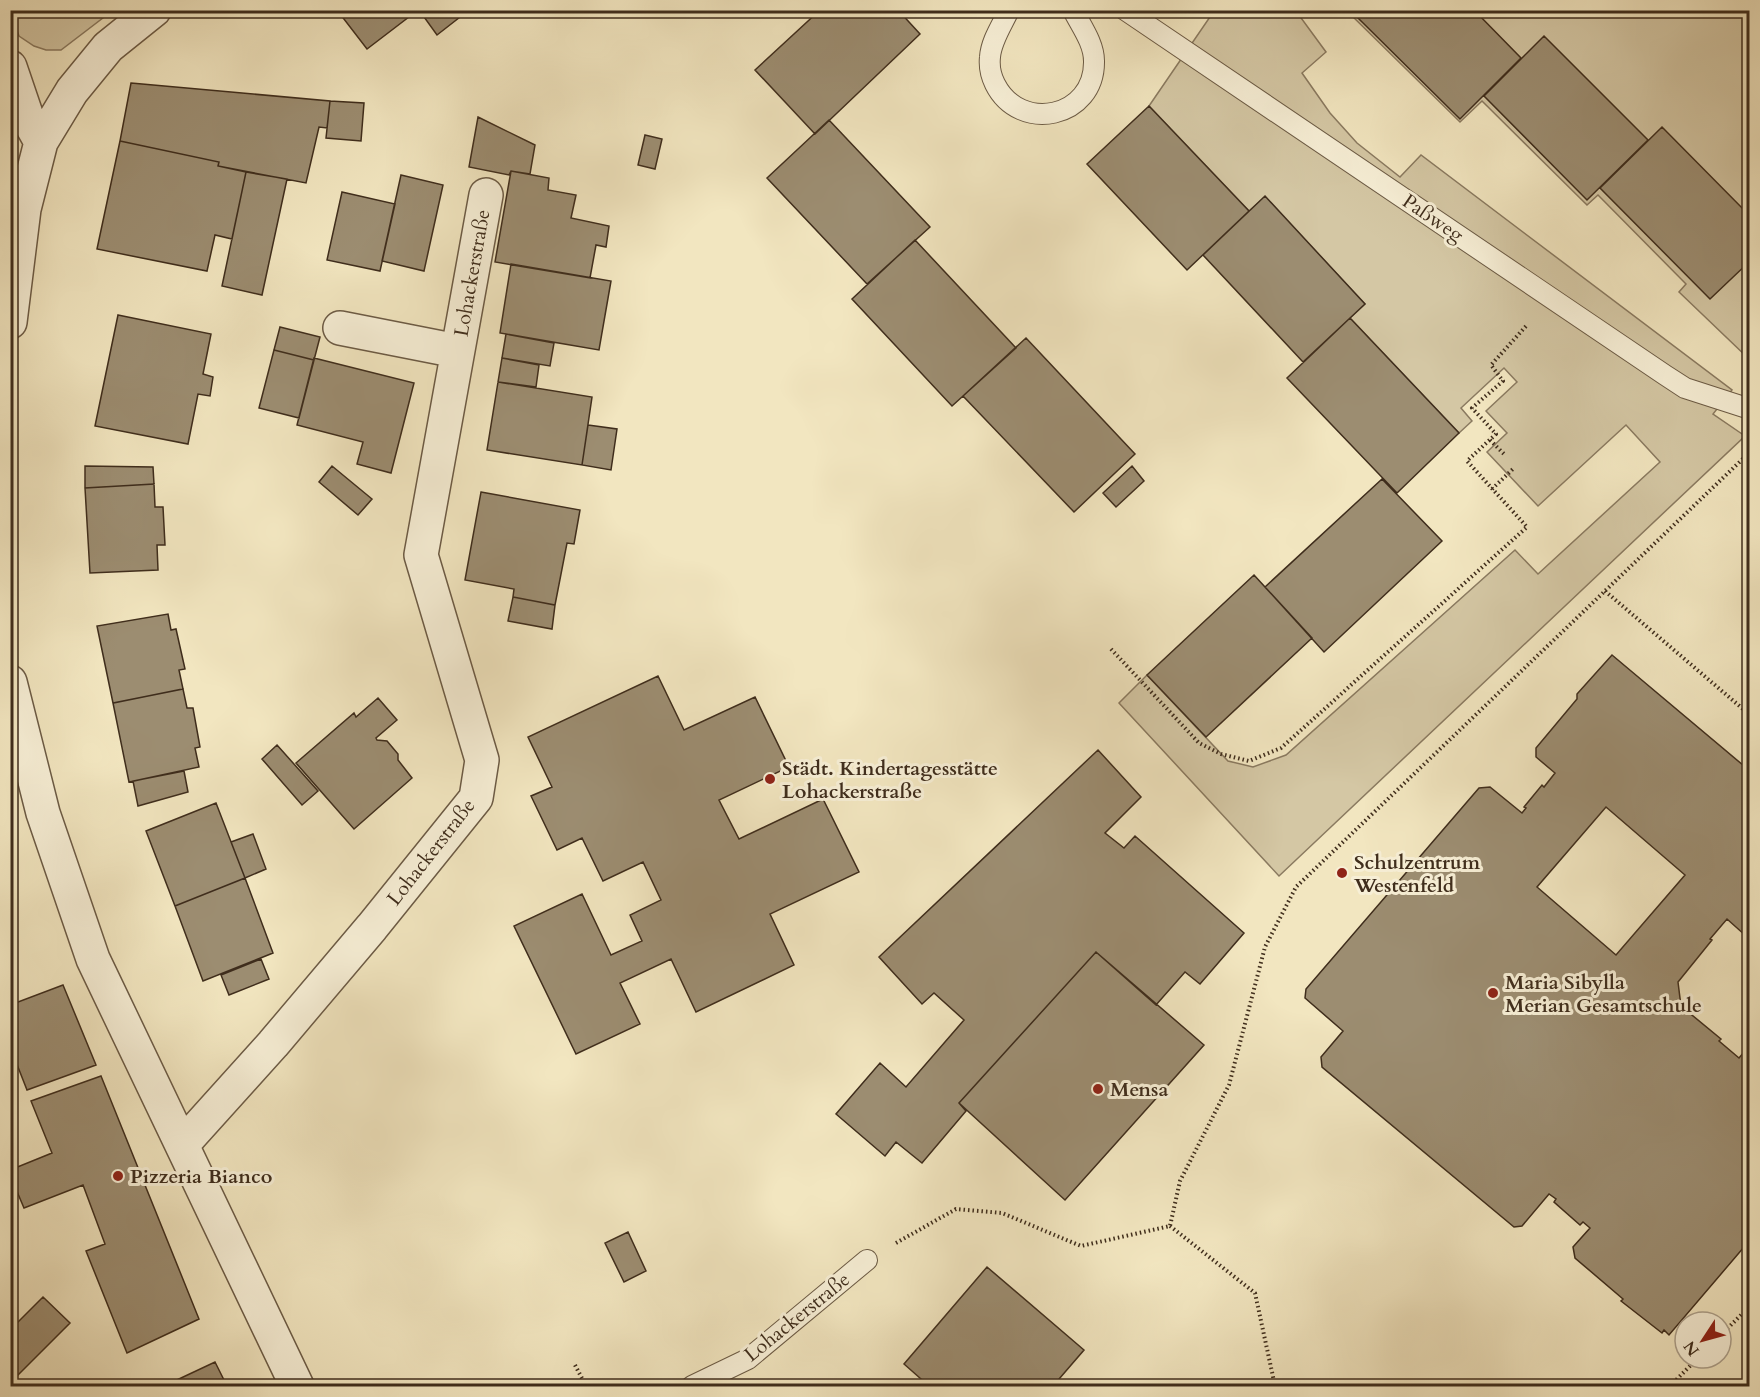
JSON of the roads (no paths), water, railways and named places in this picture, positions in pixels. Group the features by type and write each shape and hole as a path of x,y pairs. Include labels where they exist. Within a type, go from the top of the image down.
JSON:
{"street":[{"path":"10,322 24,209 41,142 72,91 108,47 154,10"},
{"path":"10,67 27,117 41,142"},
{"name":"Lohackerstraße","path":"182,1145 273,1044 477,798 482,760 421,555 486,195"},
{"name":"Lohackerstraße","path":"340,328 457,351"},
{"path":"10,682 43,813 93,958 297,1386"}],"lane":[{"path":"1009,10 990,55 992,79 999,92 1009,103 1021,111 1036,115 1065,110 1078,101 1086,91 1092,76 1094,61 1092,46 1073,10"},
{"name":"Paßweg","path":"1125,10 1685,388 1749,408"},
{"name":"Lohackerstraße","path":"692,1386 747,1359 867,1260"}],"place":[{"name":"Städt. Kindertagesstätte Lohackerstraße","path":"770,779"},
{"name":"Schulzentrum Westenfeld","path":"1342,873"},
{"name":"Maria Sibylla Merian Gesamtschule","path":"1493,993"},
{"name":"Mensa","path":"1098,1089"},
{"name":"Pizzeria Bianco","path":"118,1176"}]}
